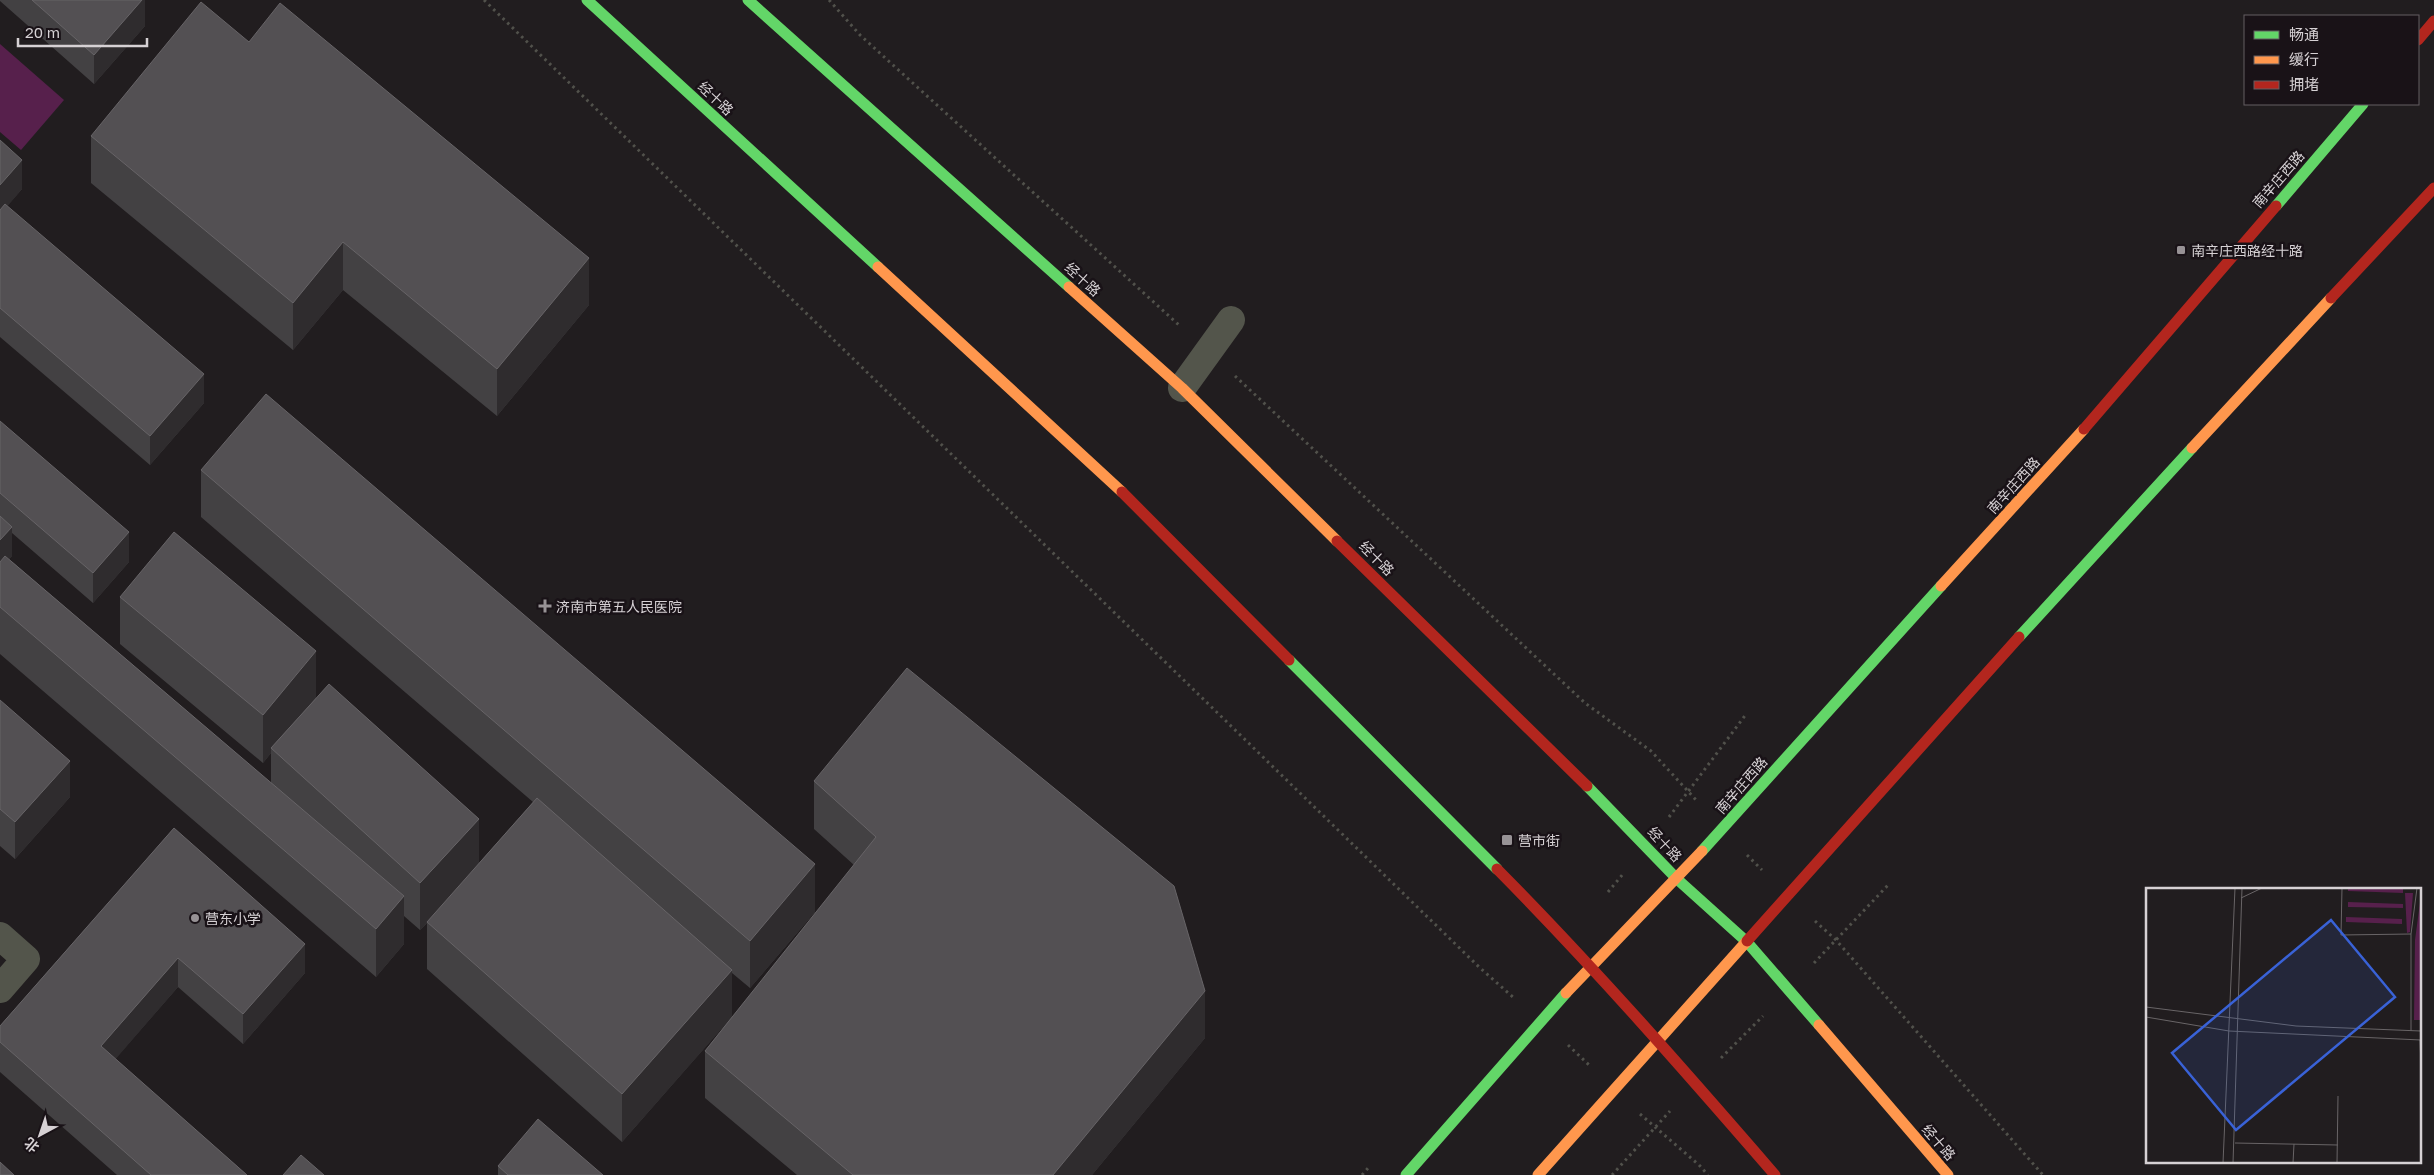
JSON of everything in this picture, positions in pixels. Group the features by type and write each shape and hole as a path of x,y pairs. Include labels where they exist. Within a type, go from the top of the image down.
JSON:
{"main road":[{"name":"经十路","path":"588,0 1111,481 1590,965 1775,1175"},
{"name":"经十路","path":"748,0 1182,388 1613,812 1677,879 1746,942 1948,1175"},
{"path":"2419,39 2434,21"},
{"name":"南辛庄西路","path":"1677,879 2111,398 2362,105"},
{"path":"1538,1175 2097,550 2434,188"},
{"path":"1406,1175 1590,965 1677,879"}],"street":[{"path":"1182,388 1231,320"},
{"path":"0,936 26,959 0,989"}],"path":[{"path":"484,0 1479,967 1542,1020 1655,1128 1700,1164 1708,1175"},
{"path":"829,0 860,34 1208,351 1585,703 1651,751 1721,830 1787,896 1836,940 2043,1175"},
{"path":"1612,1175 1695,1084 1788,991 1890,883"}],"shaded area":[{"path":"0,44 64,100 21,150 0,132"}],"building":[{"path":"32,0 142,0 94,55"},
{"path":"201,2 249,42 280,3 589,258 497,369 343,242 293,303 91,136"},
{"path":"0,140 22,160 0,185"},
{"path":"5,204 204,374 150,436 0,308 0,210"},
{"path":"266,394 815,864 750,941 201,470"},
{"path":"0,421 129,532 93,573 0,493"},
{"path":"0,516 12,527 0,540"},
{"path":"174,532 316,651 263,715 120,597"},
{"path":"5,556 404,896 376,929 0,607 0,562"},
{"path":"907,668 1174,886 1205,991 1053,1175 853,1175 705,1051 876,837 814,781"},
{"path":"329,684 479,819 420,883 271,748"},
{"path":"0,700 70,761 15,822 0,809"},
{"path":"537,798 732,970 622,1094 427,922"},
{"path":"174,828 305,944 243,1014 178,958 101,1046 247,1175 151,1175 0,1042 0,1026"},
{"path":"538,1119 603,1175 508,1175 498,1166"},
{"path":"301,1155 324,1175 283,1175"},
{"path":"0,1162 14,1175 0,1175"}],"traffic: fast":[{"path":"587,0 878,267"},
{"path":"748,0 1069,287"},
{"path":"2276,206 2362,105"},
{"path":"2019,637 2192,448"},
{"path":"1702,851 1941,586"},
{"path":"1289,660 1497,869"},
{"path":"1587,786 1677,879 1747,942 1819,1025"},
{"path":"1406,1175 1566,993"}],"traffic: slow":[{"path":"878,267 1122,492"},
{"path":"1069,287 1182,388 1337,541"},
{"path":"2192,448 2331,298"},
{"path":"1941,586 2084,429"},
{"path":"1566,993 1702,851"},
{"path":"1538,1175 1747,941"},
{"path":"1819,1025 1948,1175"}],"traffic: jam":[{"path":"2419,39 2434,21"},
{"path":"2331,298 2434,188"},
{"path":"2084,429 2276,206"},
{"path":"1122,492 1289,660"},
{"path":"1337,541 1587,786"},
{"path":"1747,941 2019,637"},
{"path":"1497,869 1604,981 1775,1175"}],"place":[{"name":"南辛庄西路经十路","path":"2181,250"},
{"name":"济南市第五人民医院","path":"545,606"},
{"name":"营市街","path":"1507,840"},
{"name":"营东小学","path":"195,918"}]}
